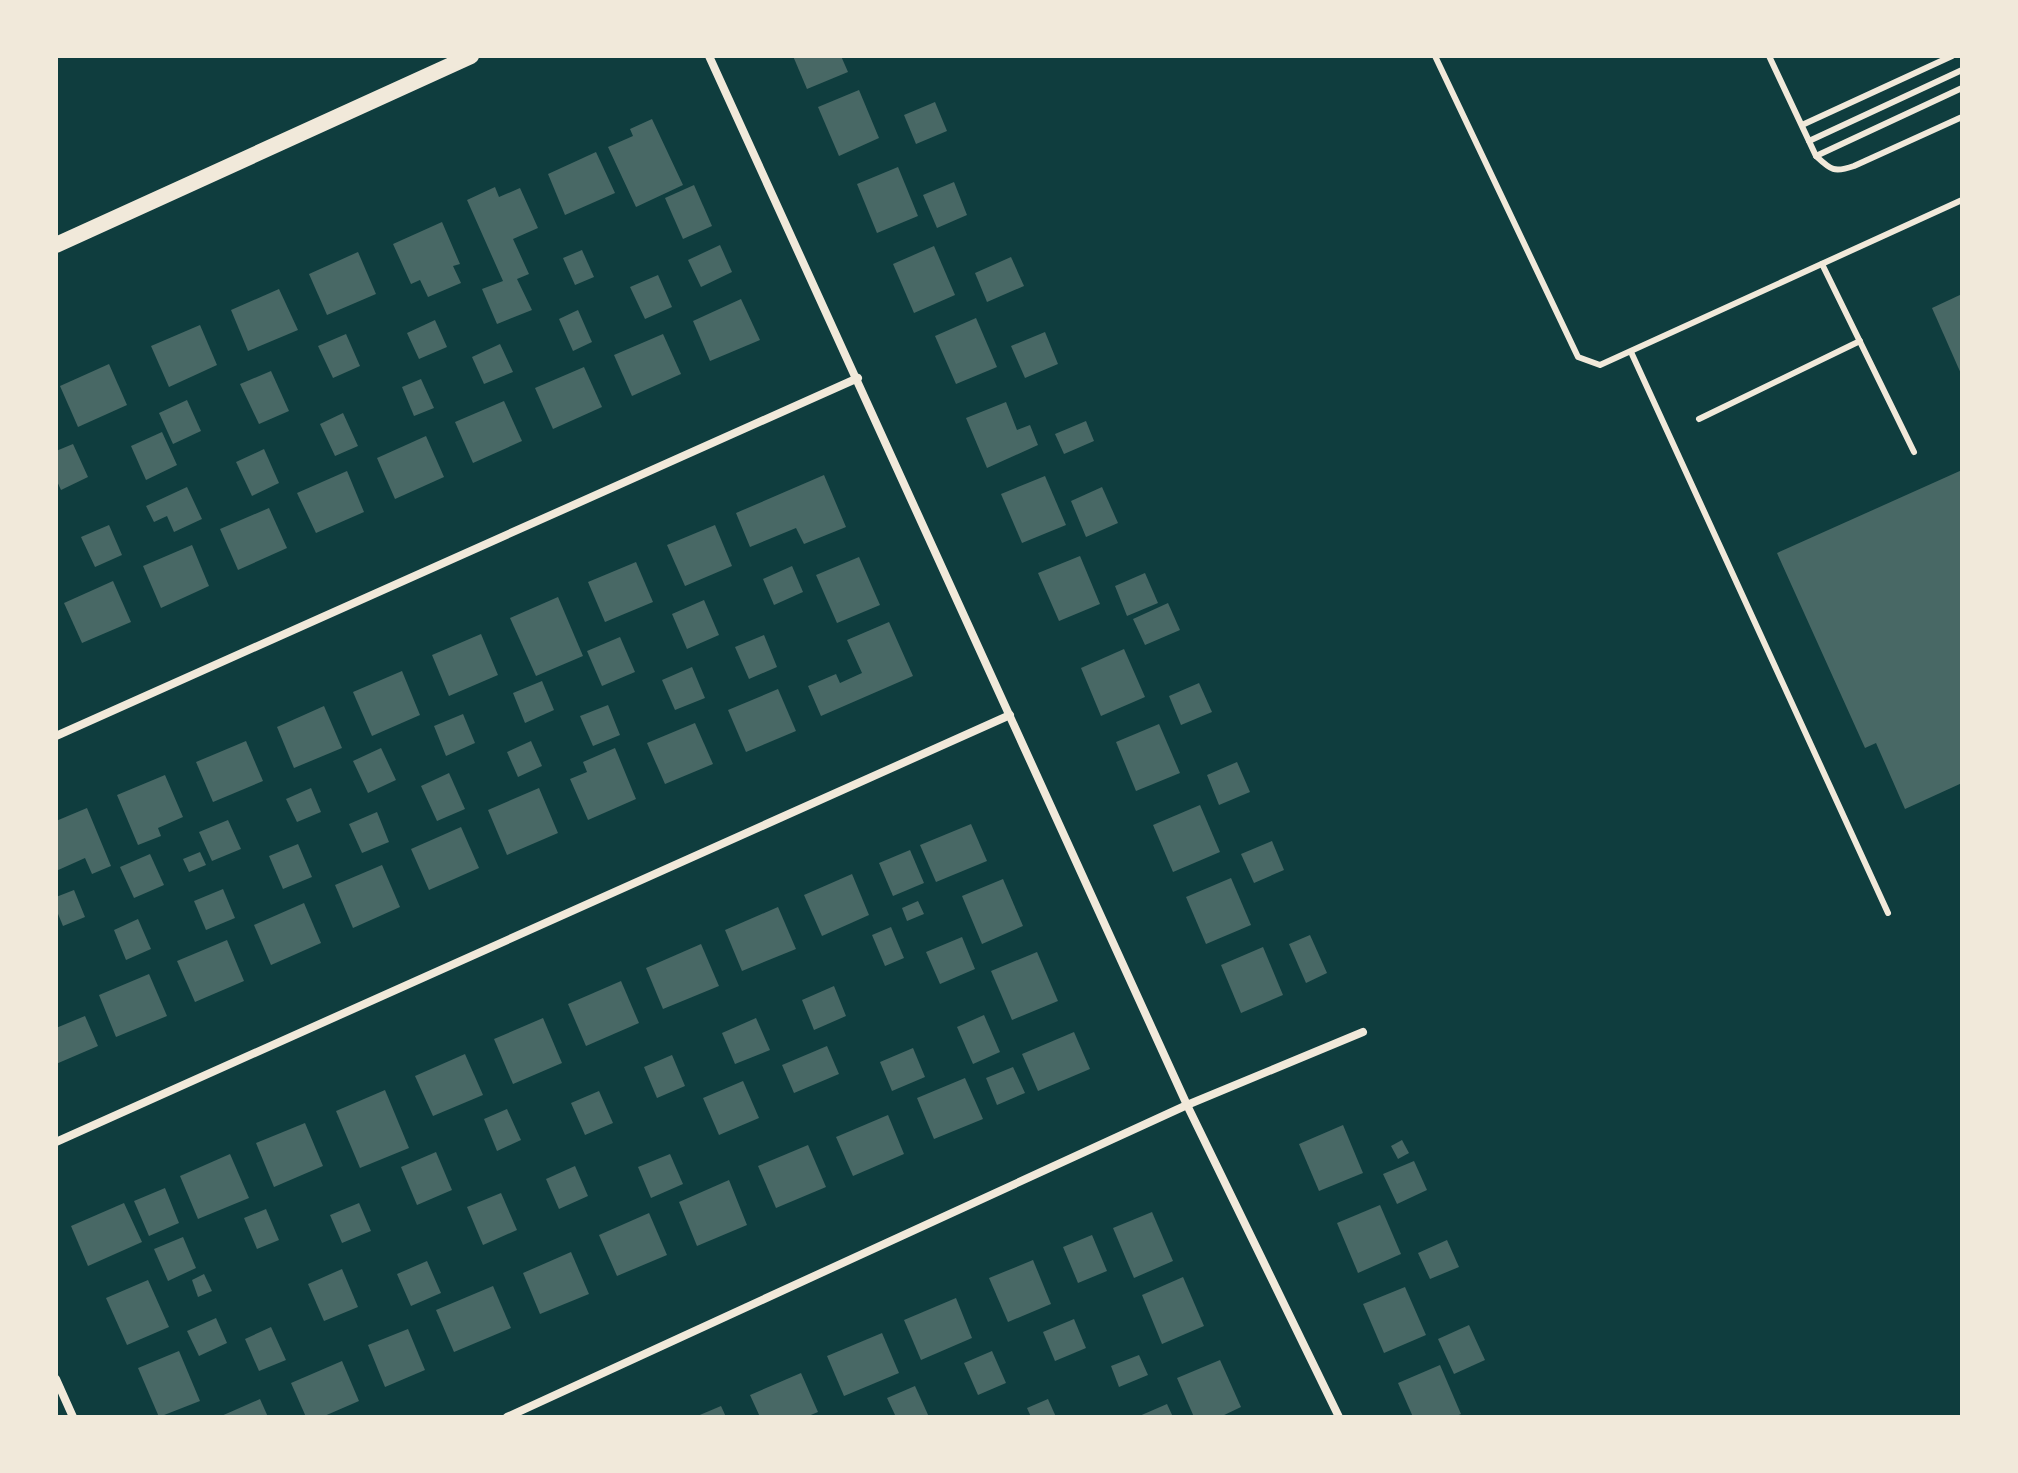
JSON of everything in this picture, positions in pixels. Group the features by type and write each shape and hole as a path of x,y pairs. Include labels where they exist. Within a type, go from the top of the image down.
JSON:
{"main road":[{"path":"56,245 471,56"}],"street":[{"path":"709,56 1187,1105 1339,1417"},
{"path":"56,736 858,378"},
{"path":"56,1142 1010,715"},
{"path":"507,1417 1187,1105 1363,1032"},
{"path":"56,1379 73,1417"}],"lane":[{"path":"1435,56 1578,357 1600,365 1962,200"},
{"path":"1769,56 1816,156 1830,169 1843,170 1962,117"},
{"path":"1802,125 1952,56"},
{"path":"1809,141 1962,70"},
{"path":"1816,156 1962,88"},
{"path":"1822,264 1914,452"},
{"path":"1699,419 1860,341"},
{"path":"1631,352 1888,913"}],"building":[{"path":"793,56 841,56 848,72 807,89"},
{"path":"859,90 879,138 839,156 818,107"},
{"path":"935,102 947,131 916,144 904,115"},
{"path":"652,119 683,185 636,207 608,147 633,136 630,129"},
{"path":"596,152 615,193 565,215 548,174"},
{"path":"898,167 918,216 877,233 857,184"},
{"path":"954,182 967,215 937,228 923,195"},
{"path":"694,185 712,226 683,239 665,198"},
{"path":"495,187 499,197 520,188 538,228 513,239 529,274 517,279 532,310 497,324 482,289 503,281 467,200"},
{"path":"442,222 460,264 453,266 461,283 428,297 420,280 411,284 393,244"},
{"path":"720,245 732,272 701,287 688,260"},
{"path":"934,246 955,295 914,313 893,264"},
{"path":"582,250 594,277 575,285 563,258"},
{"path":"358,252 376,294 327,315 309,274"},
{"path":"1011,257 1024,286 987,302 975,273"},
{"path":"658,275 672,307 645,319 630,287"},
{"path":"279,289 298,330 248,351 231,310"},
{"path":"1962,294 1962,376 1932,308"},
{"path":"741,299 760,340 710,361 693,321"},
{"path":"578,310 592,342 573,351 559,319"},
{"path":"976,318 997,367 956,384 935,336"},
{"path":"435,320 447,347 419,359 407,333"},
{"path":"200,325 217,365 169,387 151,346"},
{"path":"1045,332 1058,364 1025,378 1011,346"},
{"path":"346,334 360,366 333,378 318,346"},
{"path":"663,334 681,374 632,396 614,355"},
{"path":"500,344 513,372 484,384 472,357"},
{"path":"109,364 127,405 78,427 60,386"},
{"path":"584,367 602,407 553,429 535,388"},
{"path":"271,371 289,411 259,424 240,384"},
{"path":"421,379 434,408 414,416 402,387"},
{"path":"187,400 201,431 173,444 159,413"},
{"path":"504,401 522,441 473,463 455,422"},
{"path":"1006,402 1017,430 1030,425 1038,445 987,468 966,418"},
{"path":"343,413 358,446 335,456 320,424"},
{"path":"1086,421 1094,441 1064,454 1055,434"},
{"path":"162,432 177,465 146,480 131,446"},
{"path":"426,436 444,477 395,499 377,458"},
{"path":"73,444 88,477 61,490 56,479 56,451"},
{"path":"264,449 279,483 252,496 236,462"},
{"path":"1962,470 1962,783 1905,809 1876,743 1865,748 1777,553"},
{"path":"347,471 364,512 316,533 297,493"},
{"path":"824,475 846,527 804,544 796,528 750,547 736,513"},
{"path":"1045,476 1066,525 1022,543 1001,494"},
{"path":"187,487 202,519 174,532 167,516 154,522 146,506"},
{"path":"1102,487 1118,523 1086,537 1071,501"},
{"path":"269,508 287,548 238,570 220,529"},
{"path":"109,525 122,555 95,567 81,537"},
{"path":"715,525 732,566 685,586 667,545"},
{"path":"192,545 209,586 161,608 143,566"},
{"path":"1080,556 1100,604 1059,621 1038,573"},
{"path":"859,557 880,605 837,623 816,575"},
{"path":"636,562 653,602 605,622 588,582"},
{"path":"792,566 803,592 774,605 763,579"},
{"path":"1145,573 1158,603 1127,616 1115,586"},
{"path":"113,581 131,622 82,643 64,603"},
{"path":"558,597 583,656 536,676 510,618"},
{"path":"704,600 719,635 687,649 672,614"},
{"path":"1168,603 1180,630 1145,645 1133,619"},
{"path":"889,622 913,676 821,716 808,686 836,674 840,683 862,673 847,640"},
{"path":"481,634 498,675 449,696 432,655"},
{"path":"764,635 777,667 749,679 735,647"},
{"path":"620,637 635,672 602,686 587,651"},
{"path":"1124,649 1145,697 1101,716 1081,668"},
{"path":"692,667 705,698 675,710 662,680"},
{"path":"402,671 420,715 372,736 353,692"},
{"path":"542,681 554,710 525,723 513,693"},
{"path":"1199,683 1212,712 1181,725 1169,696"},
{"path":"778,689 796,731 746,752 728,710"},
{"path":"608,705 620,735 593,746 580,716"},
{"path":"324,706 342,748 294,768 277,727"},
{"path":"463,714 475,743 446,756 434,726"},
{"path":"695,723 713,764 665,784 647,743"},
{"path":"1159,724 1180,773 1136,791 1116,742"},
{"path":"246,741 263,781 213,802 196,762"},
{"path":"531,741 542,766 518,777 507,752"},
{"path":"381,748 396,780 368,793 353,761"},
{"path":"615,748 636,799 588,820 570,779 587,772 583,762"},
{"path":"1237,762 1250,792 1219,805 1207,775"},
{"path":"449,773 465,809 437,821 421,786"},
{"path":"165,775 183,817 158,828 161,836 138,845 117,795"},
{"path":"311,788 321,812 297,822 286,799"},
{"path":"539,788 558,833 507,855 488,810"},
{"path":"1200,805 1220,852 1173,872 1153,825"},
{"path":"87,808 111,866 92,874 85,858 56,871 56,821"},
{"path":"377,812 389,842 362,853 349,824"},
{"path":"228,820 241,849 212,861 199,832"},
{"path":"971,824 987,861 936,882 920,845"},
{"path":"461,827 479,868 429,890 411,849"},
{"path":"1272,841 1284,870 1254,883 1241,854"},
{"path":"298,844 312,877 283,889 269,856"},
{"path":"910,850 924,883 893,896 879,863"},
{"path":"200,852 206,865 189,872 183,859"},
{"path":"150,854 164,885 134,898 120,867"},
{"path":"382,865 400,907 353,928 335,885"},
{"path":"852,874 869,915 822,936 804,895"},
{"path":"1231,878 1251,925 1206,944 1186,897"},
{"path":"1003,879 1023,926 982,944 962,896"},
{"path":"223,889 235,918 206,930 194,901"},
{"path":"74,890 85,917 63,926 56,909 56,897"},
{"path":"918,901 924,914 907,921 902,908"},
{"path":"304,903 321,943 271,965 254,925"},
{"path":"778,907 796,949 742,971 725,930"},
{"path":"138,919 151,949 126,960 114,930"},
{"path":"891,927 904,958 885,966 872,935"},
{"path":"1310,935 1327,973 1306,983 1289,944"},
{"path":"962,937 975,969 940,984 926,952"},
{"path":"227,940 244,981 195,1002 177,961"},
{"path":"701,944 719,986 663,1009 646,968"},
{"path":"1263,947 1283,995 1241,1013 1221,965"},
{"path":"1037,952 1058,1001 1012,1020 991,971"},
{"path":"149,974 167,1016 116,1037 99,995"},
{"path":"621,981 639,1023 586,1046 568,1004"},
{"path":"834,986 846,1016 814,1030 802,1000"},
{"path":"984,1015 1000,1052 973,1064 957,1027"},
{"path":"85,1016 98,1046 56,1064 56,1028"},
{"path":"543,1018 562,1063 513,1084 494,1039"},
{"path":"756,1018 770,1050 735,1064 722,1033"},
{"path":"1074,1032 1090,1069 1038,1091 1022,1054"},
{"path":"827,1046 839,1074 794,1093 782,1065"},
{"path":"913,1048 925,1077 892,1091 880,1062"},
{"path":"465,1054 483,1095 433,1116 415,1076"},
{"path":"672,1055 685,1086 657,1098 644,1067"},
{"path":"1013,1067 1025,1093 997,1105 986,1078"},
{"path":"965,1078 983,1119 934,1139 917,1098"},
{"path":"743,1081 759,1118 719,1135 703,1098"},
{"path":"385,1090 409,1148 360,1168 336,1111"},
{"path":"599,1091 613,1123 585,1135 571,1103"},
{"path":"507,1109 521,1140 497,1151 484,1119"},
{"path":"888,1115 904,1154 853,1176 836,1137"},
{"path":"305,1123 323,1166 274,1187 256,1143"},
{"path":"1343,1125 1363,1173 1319,1191 1299,1144"},
{"path":"1402,1140 1409,1153 1398,1159 1391,1146"},
{"path":"808,1145 826,1187 776,1208 758,1166"},
{"path":"436,1152 452,1190 417,1205 401,1167"},
{"path":"230,1154 249,1198 198,1219 180,1176"},
{"path":"670,1154 683,1184 651,1198 638,1167"},
{"path":"1414,1161 1427,1190 1397,1204 1383,1174"},
{"path":"575,1166 588,1196 559,1209 546,1179"},
{"path":"729,1180 747,1225 697,1246 679,1202"},
{"path":"165,1188 179,1223 149,1236 134,1201"},
{"path":"501,1193 517,1230 483,1245 467,1207"},
{"path":"124,1203 142,1242 88,1266 71,1226"},
{"path":"359,1203 371,1231 342,1243 330,1215"},
{"path":"1380,1205 1401,1254 1358,1273 1337,1223"},
{"path":"266,1209 279,1240 257,1249 244,1218"},
{"path":"1152,1212 1173,1261 1134,1278 1113,1228"},
{"path":"649,1213 667,1255 617,1276 599,1235"},
{"path":"1092,1235 1107,1271 1078,1283 1063,1247"},
{"path":"183,1237 196,1268 168,1281 154,1249"},
{"path":"1447,1240 1459,1267 1430,1279 1418,1253"},
{"path":"571,1252 589,1294 540,1314 523,1273"},
{"path":"1033,1260 1051,1304 1008,1322 989,1278"},
{"path":"427,1261 441,1293 411,1306 397,1274"},
{"path":"342,1269 358,1307 324,1321 308,1284"},
{"path":"204,1274 212,1291 198,1297 192,1280"},
{"path":"1183,1277 1204,1326 1162,1344 1142,1295"},
{"path":"148,1280 169,1327 127,1345 106,1298"},
{"path":"493,1286 511,1328 454,1352 436,1310"},
{"path":"1405,1287 1426,1335 1384,1353 1363,1304"},
{"path":"956,1298 972,1338 921,1360 904,1320"},
{"path":"216,1318 227,1343 199,1356 187,1331"},
{"path":"1074,1319 1086,1348 1055,1361 1043,1332"},
{"path":"1469,1325 1485,1360 1454,1374 1438,1339"},
{"path":"271,1327 286,1360 259,1371 245,1339"},
{"path":"408,1329 425,1370 385,1387 368,1345"},
{"path":"882,1333 899,1373 844,1396 827,1356"},
{"path":"179,1351 200,1401 159,1417 138,1368"},
{"path":"992,1351 1006,1383 978,1395 964,1363"},
{"path":"1139,1355 1148,1375 1119,1387 1111,1366"},
{"path":"1220,1360 1241,1407 1220,1417 1194,1417 1177,1378"},
{"path":"342,1361 359,1401 322,1417 306,1417 291,1383"},
{"path":"1440,1365 1461,1414 1454,1417 1413,1417 1398,1383"},
{"path":"801,1373 818,1412 806,1417 760,1417 750,1395"},
{"path":"915,1386 929,1417 896,1417 887,1398"},
{"path":"260,1399 268,1417 219,1417"},
{"path":"1048,1399 1056,1417 1031,1417 1027,1408"},
{"path":"1167,1404 1173,1417 1137,1417"},
{"path":"721,1406 726,1417 695,1417"}]}
